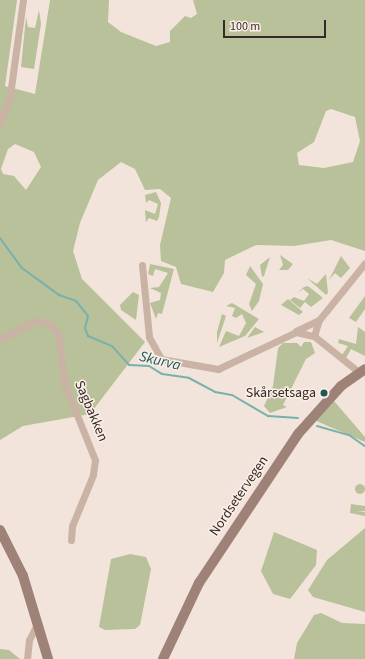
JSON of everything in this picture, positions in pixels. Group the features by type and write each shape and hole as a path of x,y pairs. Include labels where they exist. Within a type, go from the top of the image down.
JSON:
{"main road":[{"name":"Nordsetervegen","path":"163,659 199,583 298,434 326,400 362,371"},
{"path":"0,530 23,576 48,659"}],"street":[{"path":"0,123 10,95 23,0"},
{"path":"314,336 319,320 365,263"},
{"path":"142,265 149,337 161,359 218,370 319,320"},
{"name":"Sagbakken","path":"0,339 37,320 51,325 58,334 65,385 95,460 93,475 72,526 71,540"},
{"path":"296,332 314,336 362,371"},
{"path":"27,659 29,640 38,622"}],"green space":[{"path":"0,0 17,0 5,86 35,94 50,0 109,0 108,22 121,32 156,46 170,42 170,31 185,16 191,18 197,14 193,0 365,0 365,251 331,240 294,246 256,245 225,260 224,273 213,292 181,284 176,267 161,261 160,245 171,198 160,189 145,190 135,169 121,162 98,180 80,223 73,251 82,279 145,342 90,414 23,426 0,440","holes":["331,109 355,117 360,141 353,162 324,168 299,165 297,153 314,142 326,111","15,144 34,152 41,167 26,190 14,176 3,174 1,169 8,149"]},
{"path":"39,10 41,24 34,69 21,67 26,17 28,27 35,28"},
{"path":"156,192 161,203 159,217 157,221 149,218 146,222 145,210 155,214 158,204 149,200 146,203 145,195"},
{"path":"280,255 293,264 288,270 279,270 283,265"},
{"path":"341,256 350,268 341,278 335,273 329,280"},
{"path":"270,257 264,276 262,277 260,265"},
{"path":"150,264 174,269 162,314 158,313 156,319 150,303 160,300 161,293 150,288 159,287 168,273 155,269 153,276 148,274"},
{"path":"250,266 263,284 259,301 252,311 249,304 256,284 246,275"},
{"path":"326,274 328,293 326,295 307,278 317,284"},
{"path":"308,286 323,298 311,307 305,302 300,308 290,300 294,297 304,301 309,294 303,289 297,293 304,287"},
{"path":"133,292 139,295 136,320 121,310 120,305"},
{"path":"365,296 365,309 356,322 349,318"},
{"path":"288,299 303,312 299,315 281,305"},
{"path":"232,303 259,319 245,336 219,347 226,331 239,336 246,323 242,314 236,318 232,316 235,308 226,306"},
{"path":"222,314 226,316 217,343 217,332"},
{"path":"255,327 264,332 247,338"},
{"path":"358,327 365,332 365,356 351,349 346,358 342,355 348,346 338,343 339,339 356,344"},
{"path":"304,342 311,342 315,353 306,359 283,405 287,407 270,413 264,406 273,386 278,348 283,343 297,343 301,347"},
{"path":"334,401 365,437 365,442 314,420"},
{"path":"358,484 362,484 364,485 364,493 358,494 355,491 355,487"},
{"path":"351,504 365,506 365,511 357,512 365,512 365,516 350,513"},
{"path":"365,528 365,612 313,597 308,590 327,560"},
{"path":"274,532 317,550 316,565 290,599 273,594 261,571"},
{"path":"130,554 146,557 151,569 140,625 135,629 105,630 99,627 111,559"},
{"path":"321,613 342,623 365,624 365,659 294,659 297,643 314,615"},
{"path":"0,649 9,650 20,659 0,659"}],"waterway":[{"name":"Skurva","path":"0,238 22,268 59,295 76,301 88,316 85,328 88,336 112,346 129,365 149,366 162,374 189,378 215,392 232,395 268,416 298,418"},
{"name":"Skurva","path":"317,426 349,435 365,446"}],"place":[{"name":"Skårsetsaga","path":"324,393"}]}
